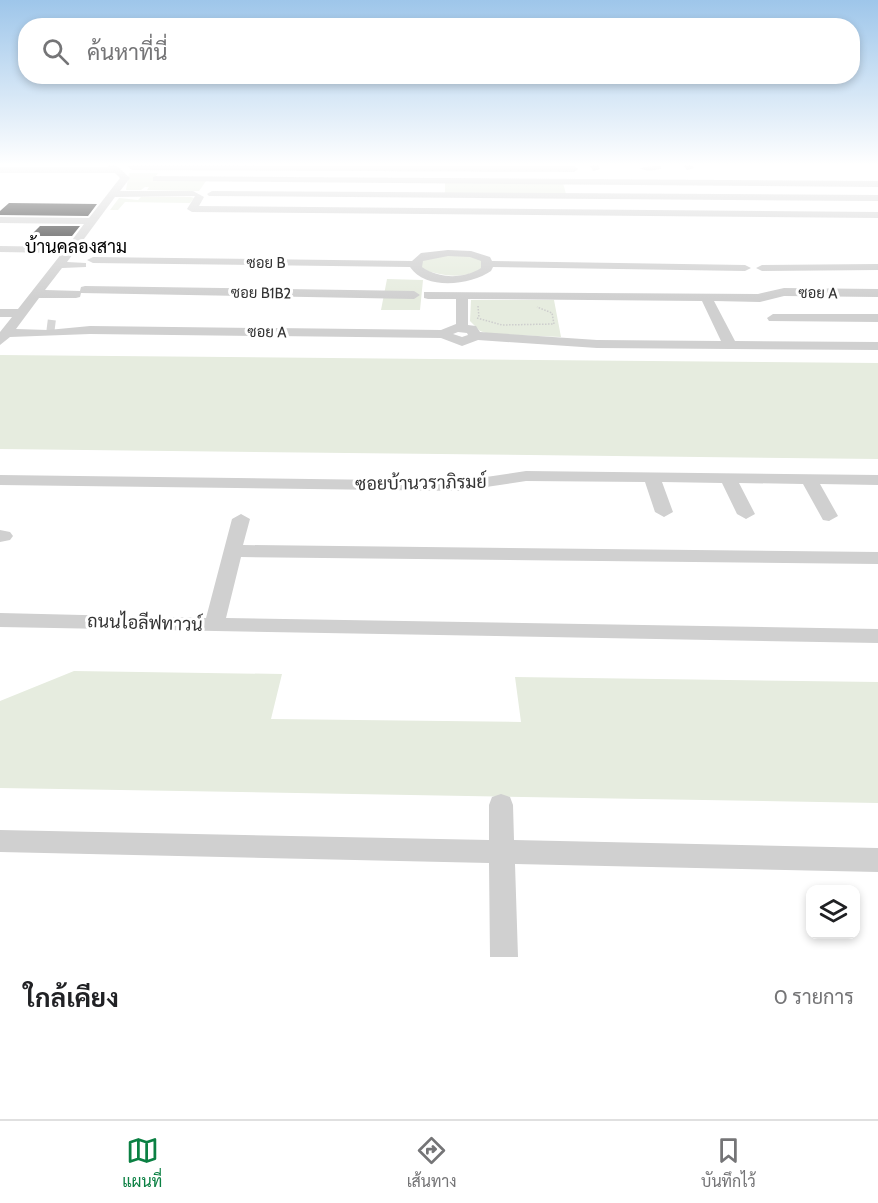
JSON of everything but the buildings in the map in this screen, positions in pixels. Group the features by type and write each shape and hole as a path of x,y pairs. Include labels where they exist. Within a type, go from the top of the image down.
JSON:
{"street":[{"path":"7,330 102,210"},
{"path":"246,210 877,215"},
{"path":"0,220 94,221"},
{"path":"0,249 72,250"},
{"path":"11,265 25,249"},
{"name":"ซอย B","path":"62,263 415,264 424,255 448,253 479,255 489,264 745,268 750,265 762,268 878,267"},
{"name":"ซอย B","path":"415,264 421,273 429,276 453,278 475,277 488,269 489,264"},
{"name":"ซอย B1B2","path":"39,292 414,295"},
{"name":"ซอย A","path":"428,295 760,298 768,294 784,292 878,293"},
{"path":"462,296 462,322"},
{"path":"706,297 730,345"},
{"path":"760,298 791,345"},
{"name":"ซอย A","path":"0,313 7,330 445,334 462,322 474,331 476,336"},
{"name":"ซอย A","path":"773,318 878,318"},
{"name":"ซอย A","path":"445,334 448,339 456,341 471,340 476,336 597,344 878,346"},
{"name":"ซอยบ้านวราภิรมย์","path":"0,480 459,486 481,485 511,477 526,476 878,480"},
{"path":"652,478 664,512"},
{"path":"728,479 746,514"},
{"path":"809,480 829,516"},
{"name":"ถนนไอลีฟทาวน์","path":"0,620 214,625 241,519"},
{"path":"233,551 878,558"},
{"path":"214,625 878,636"},
{"path":"501,805 504,957"},
{"path":"0,841 878,860"}],"path":[{"path":"478,303 479,318"},
{"path":"462,322 479,318 502,325 554,324 552,313 531,305"}],"shaded area":[{"path":"427,255 474,255 487,265 464,275 439,274 422,269 418,261"},
{"path":"387,279 423,280 420,310 381,310"},
{"path":"471,300 554,300 561,337 489,334 480,331 470,321"},
{"path":"0,355 878,363 878,459 0,449"},
{"path":"74,671 282,674 271,719 521,722 515,677 878,682 878,803 0,788 0,701"}],"tunnel":[{"path":"47,326 55,327"}],"district":[{"name":"บ้านคลองสาม","path":"76,247"}]}
